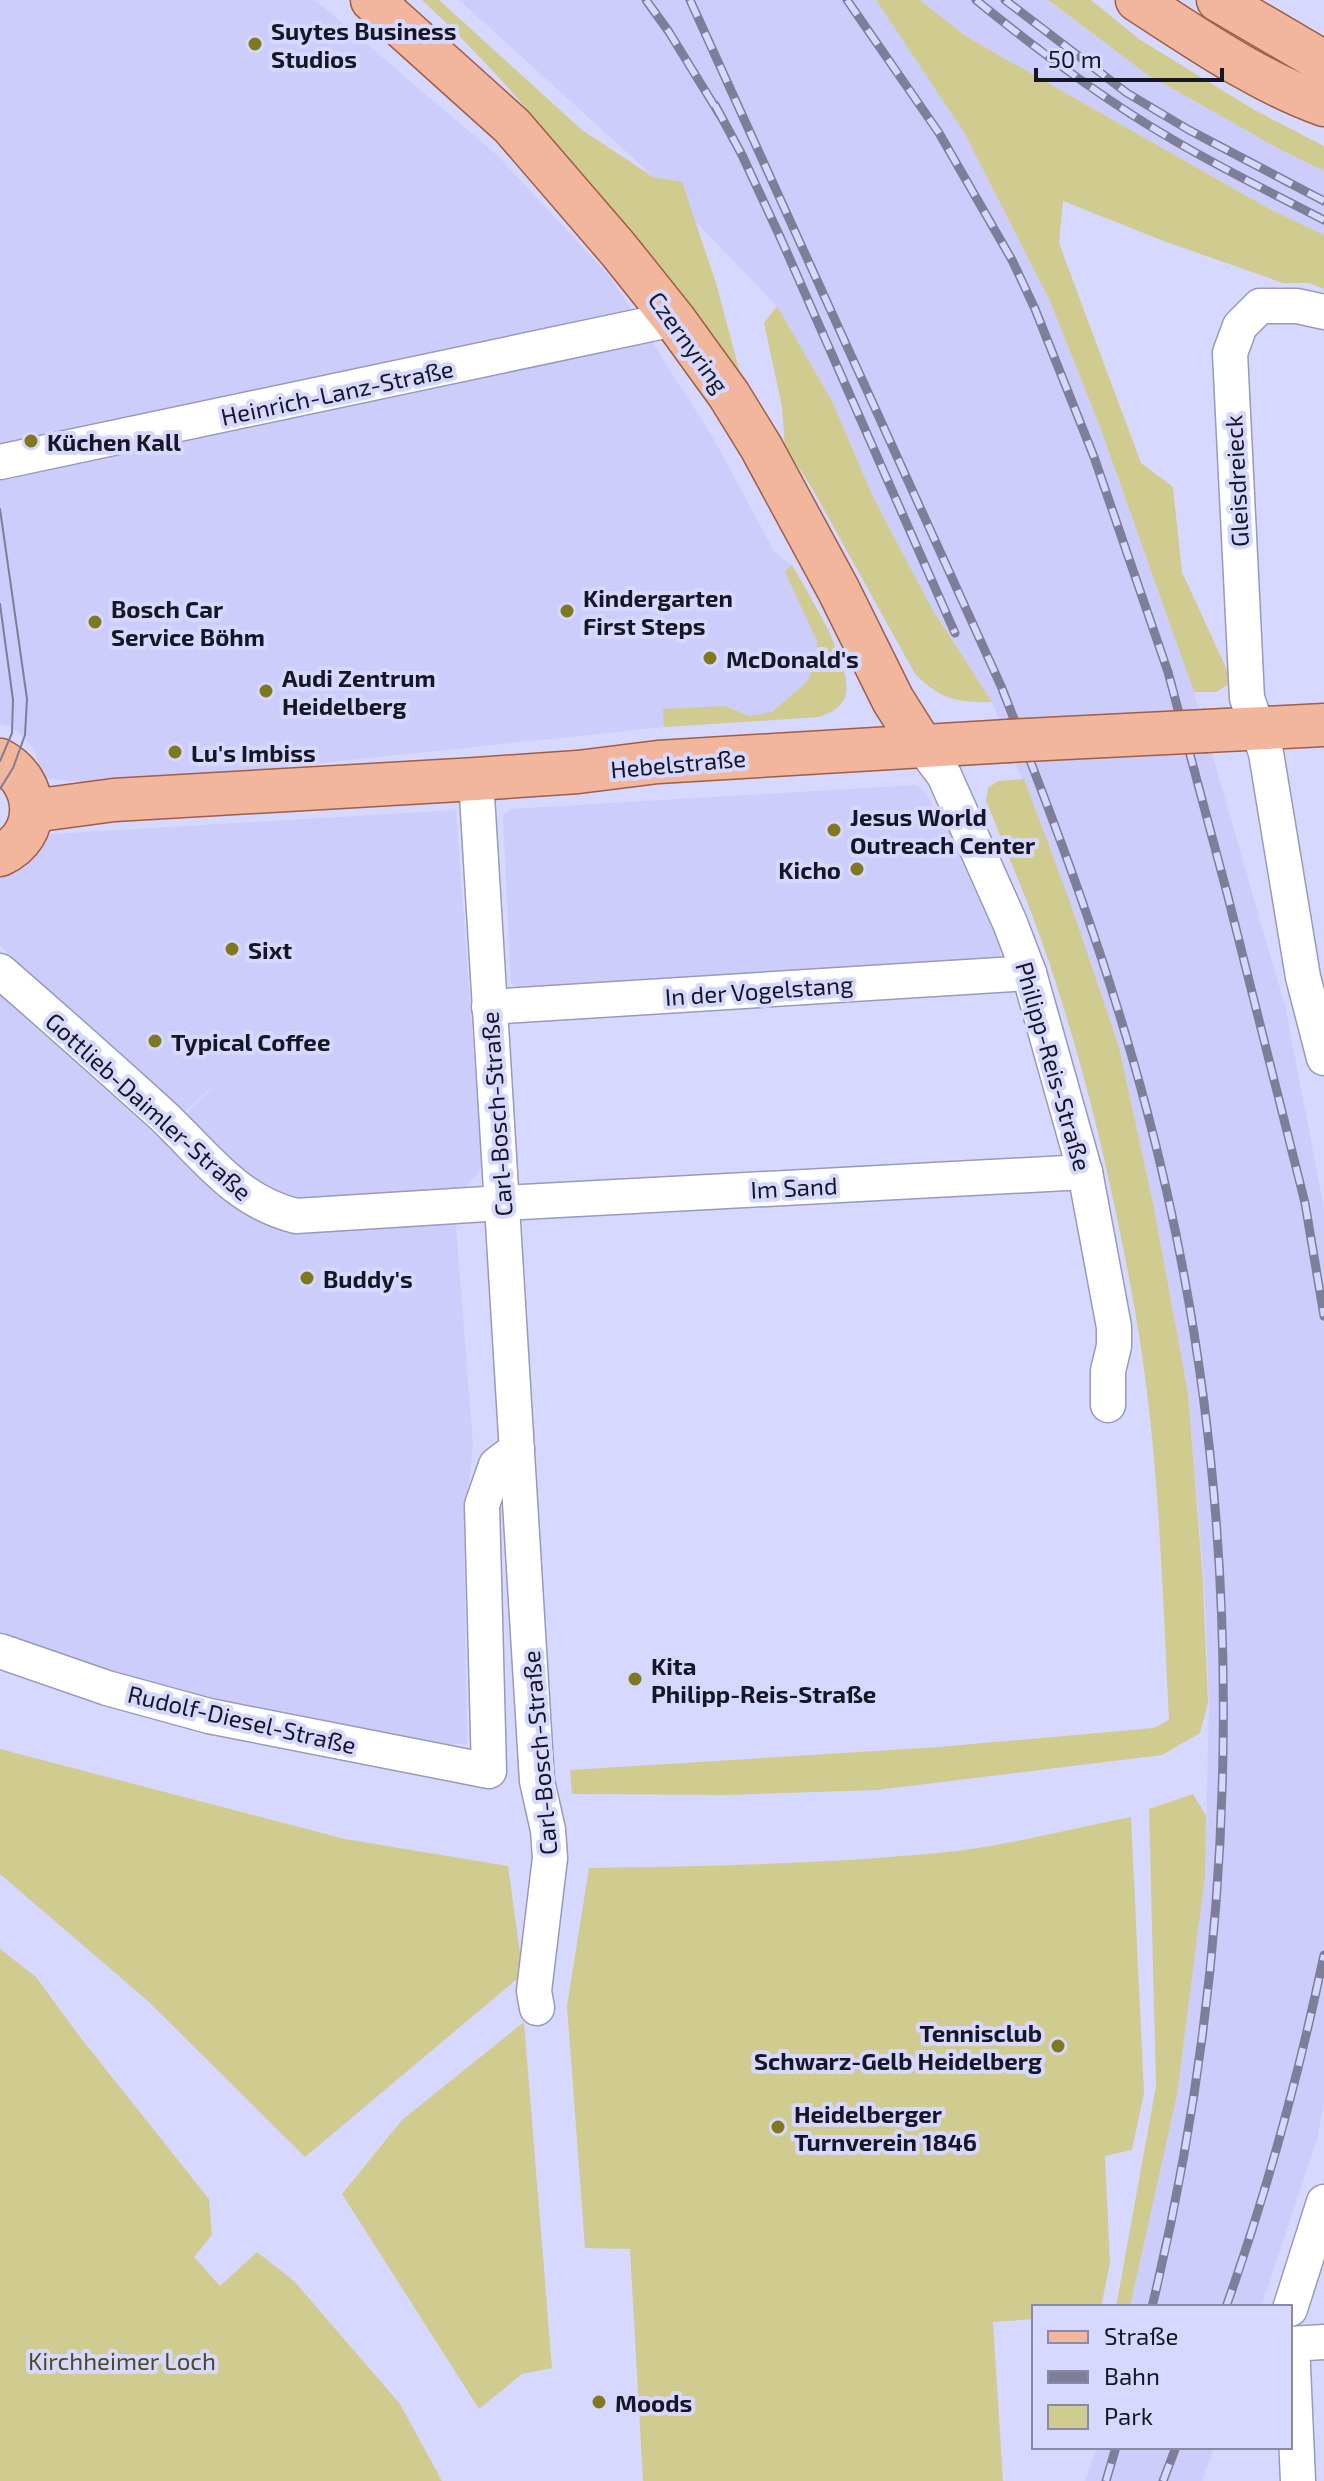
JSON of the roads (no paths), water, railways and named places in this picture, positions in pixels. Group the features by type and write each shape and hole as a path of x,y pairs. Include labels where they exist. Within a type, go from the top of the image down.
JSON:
{"main road":[{"name":"Czernyring","path":"372,0 512,126 674,319 729,395 761,447 838,589 887,690 922,746"},
{"path":"1137,0 1243,66 1319,94"},
{"path":"1218,0 1319,94"},
{"name":"Hebelstraße","path":"32,811 114,800 578,772 658,762 1324,725"},
{"path":"0,760 13,768 24,781 32,811 30,825 23,837 0,855"}],"street":[{"name":"Gleisdreieck","path":"1259,729 1246,692 1230,353 1240,326 1260,306 1297,306 1324,312"},
{"name":"Heinrich-Lanz-Straße","path":"0,462 674,319"},
{"path":"1259,729 1266,753 1303,977 1324,1058"},
{"name":"Philipp-Reis-Straße","path":"922,746 944,775 1029,973 1085,1172 1114,1327 1114,1346 1108,1371 1108,1405"},
{"name":"Carl-Bosch-Straße","path":"476,779 537,1781 548,1830 550,1858 534,1991 537,2008"},
{"name":"Gottlieb-Daimler-Straße","path":"0,971 161,1114 233,1185 274,1211 296,1216 502,1203"},
{"name":"In der Vogelstang","path":"489,1007 1029,973"},
{"name":"Im Sand","path":"502,1203 1085,1172"},
{"name":"Carl-Bosch-Straße","path":"489,1771 482,1505 496,1465 517,1449"},
{"name":"Rudolf-Diesel-Straße","path":"0,1651 107,1688 209,1716 489,1771"},
{"path":"1291,2305 1324,2202"},
{"path":"1298,2481 1302,2343"}],"tram line":[{"path":"0,509 27,699 25,735 13,768 0,789"},
{"path":"0,604 13,700 12,733 0,761"}],"railway":[{"path":"646,0 720,115"},
{"path":"690,0 1022,738 1116,1003 1147,1111 1181,1258 1204,1407 1219,1557 1223,1709 1219,1860 1205,2011 1183,2160 1152,2305"},
{"path":"847,0 939,133 1012,260 1035,309 1094,457 1168,672 1305,1203 1324,1316"},
{"path":"976,0 1059,64 1145,123 1324,220"},
{"path":"1005,0 1127,93 1189,130 1324,201"},
{"path":"715,105 781,239 955,633"},
{"path":"1227,2305 1281,2132 1324,1955"},
{"path":"1106,2481 1115,2449"},
{"path":"1163,2481 1175,2449"}],"place":[{"name":"Suytes Business Studios","path":"255,44"},
{"name":"Küchen Kall","path":"31,441"},
{"name":"Kindergarten First Steps","path":"567,611"},
{"name":"Bosch Car Service Böhm","path":"95,622"},
{"name":"McDonald's","path":"710,658"},
{"name":"Audi Zentrum Heidelberg","path":"266,691"},
{"name":"Lu's Imbiss","path":"175,752"},
{"name":"Jesus World Outreach Center","path":"834,830"},
{"name":"Kicho","path":"857,869"},
{"name":"Sixt","path":"232,949"},
{"name":"Typical Coffee","path":"155,1041"},
{"name":"Buddy's","path":"307,1278"},
{"name":"Kita Philipp-Reis-Straße","path":"635,1679"},
{"name":"Tennisclub Schwarz-Gelb Heidelberg","path":"1058,2046"},
{"name":"Heidelberger Turnverein 1846","path":"778,2127"},
{"name":"Moods","path":"599,2402"}],"park label":[{"name":"Kirchheimer Loch","path":"122,2360"}]}
